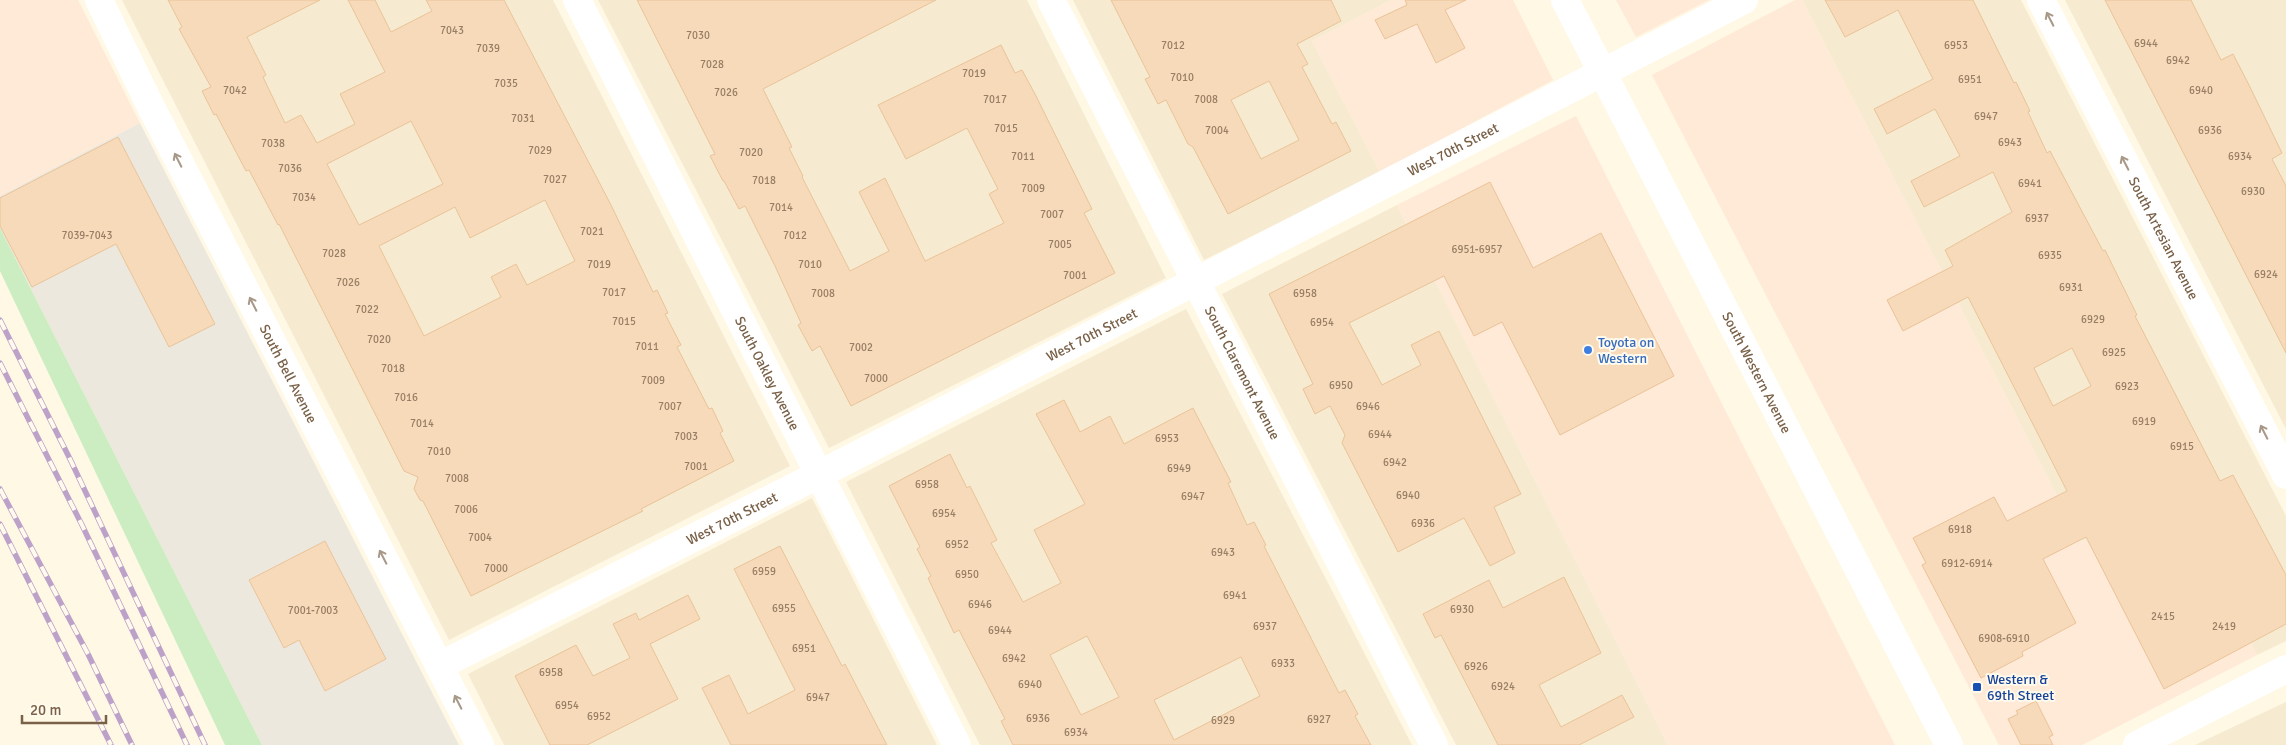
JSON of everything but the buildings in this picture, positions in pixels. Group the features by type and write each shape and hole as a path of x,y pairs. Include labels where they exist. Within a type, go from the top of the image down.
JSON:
{"street":[{"name":"South Bell Avenue","path":"99,0 156,116 480,745"},
{"name":"South Oakley Avenue","path":"577,0 957,745"},
{"name":"South Claremont Avenue","path":"1051,0 1434,745"},
{"name":"South Western Avenue","path":"1565,0 1949,745"},
{"name":"West 70th Street","path":"440,666 820,474 1744,0"},
{"name":"South Artesian Avenue","path":"2040,0 2286,475"},
{"path":"2137,745 2286,669"}],"shaded area":[{"path":"0,0 78,0 140,123 0,196"},
{"path":"122,0 553,0 790,466 449,640"},
{"path":"598,0 1027,0 1166,278 829,448"},
{"path":"1073,0 1392,0 1312,41 1380,172 1204,260"},
{"path":"1392,0 1513,0 1553,80 1380,172 1312,41"},
{"path":"1616,0 1709,0 1636,37"},
{"path":"1795,0 1802,0 2081,542 2174,495 2257,655 2082,745 1999,745 1652,75"},
{"path":"1802,0 2021,0 2286,516 2286,641 2257,655 2174,495 2081,542"},
{"path":"2065,0 2286,0 2286,429"},
{"path":"1576,116 1895,745 1668,745 1397,205"},
{"path":"140,123 459,745 262,745 0,228 0,196"},
{"path":"1397,205 1668,745 1456,745 1222,294"},
{"path":"1186,309 1412,745 980,745 846,482"},
{"path":"812,498 937,745 504,745 468,674"},
{"path":"2286,702 2286,745 2195,745"}],"green space":[{"path":"0,228 262,745 225,745 0,271"}],"railway":[{"path":"0,320 70,459 205,745"},
{"path":"0,363 82,525 187,745"},
{"path":"0,489 88,654 132,745"},
{"path":"0,524 111,745"}],"place":[{"name":"Toyota on Western","path":"1588,350"},
{"name":"Western & 69th Street","path":"1977,687"}]}
